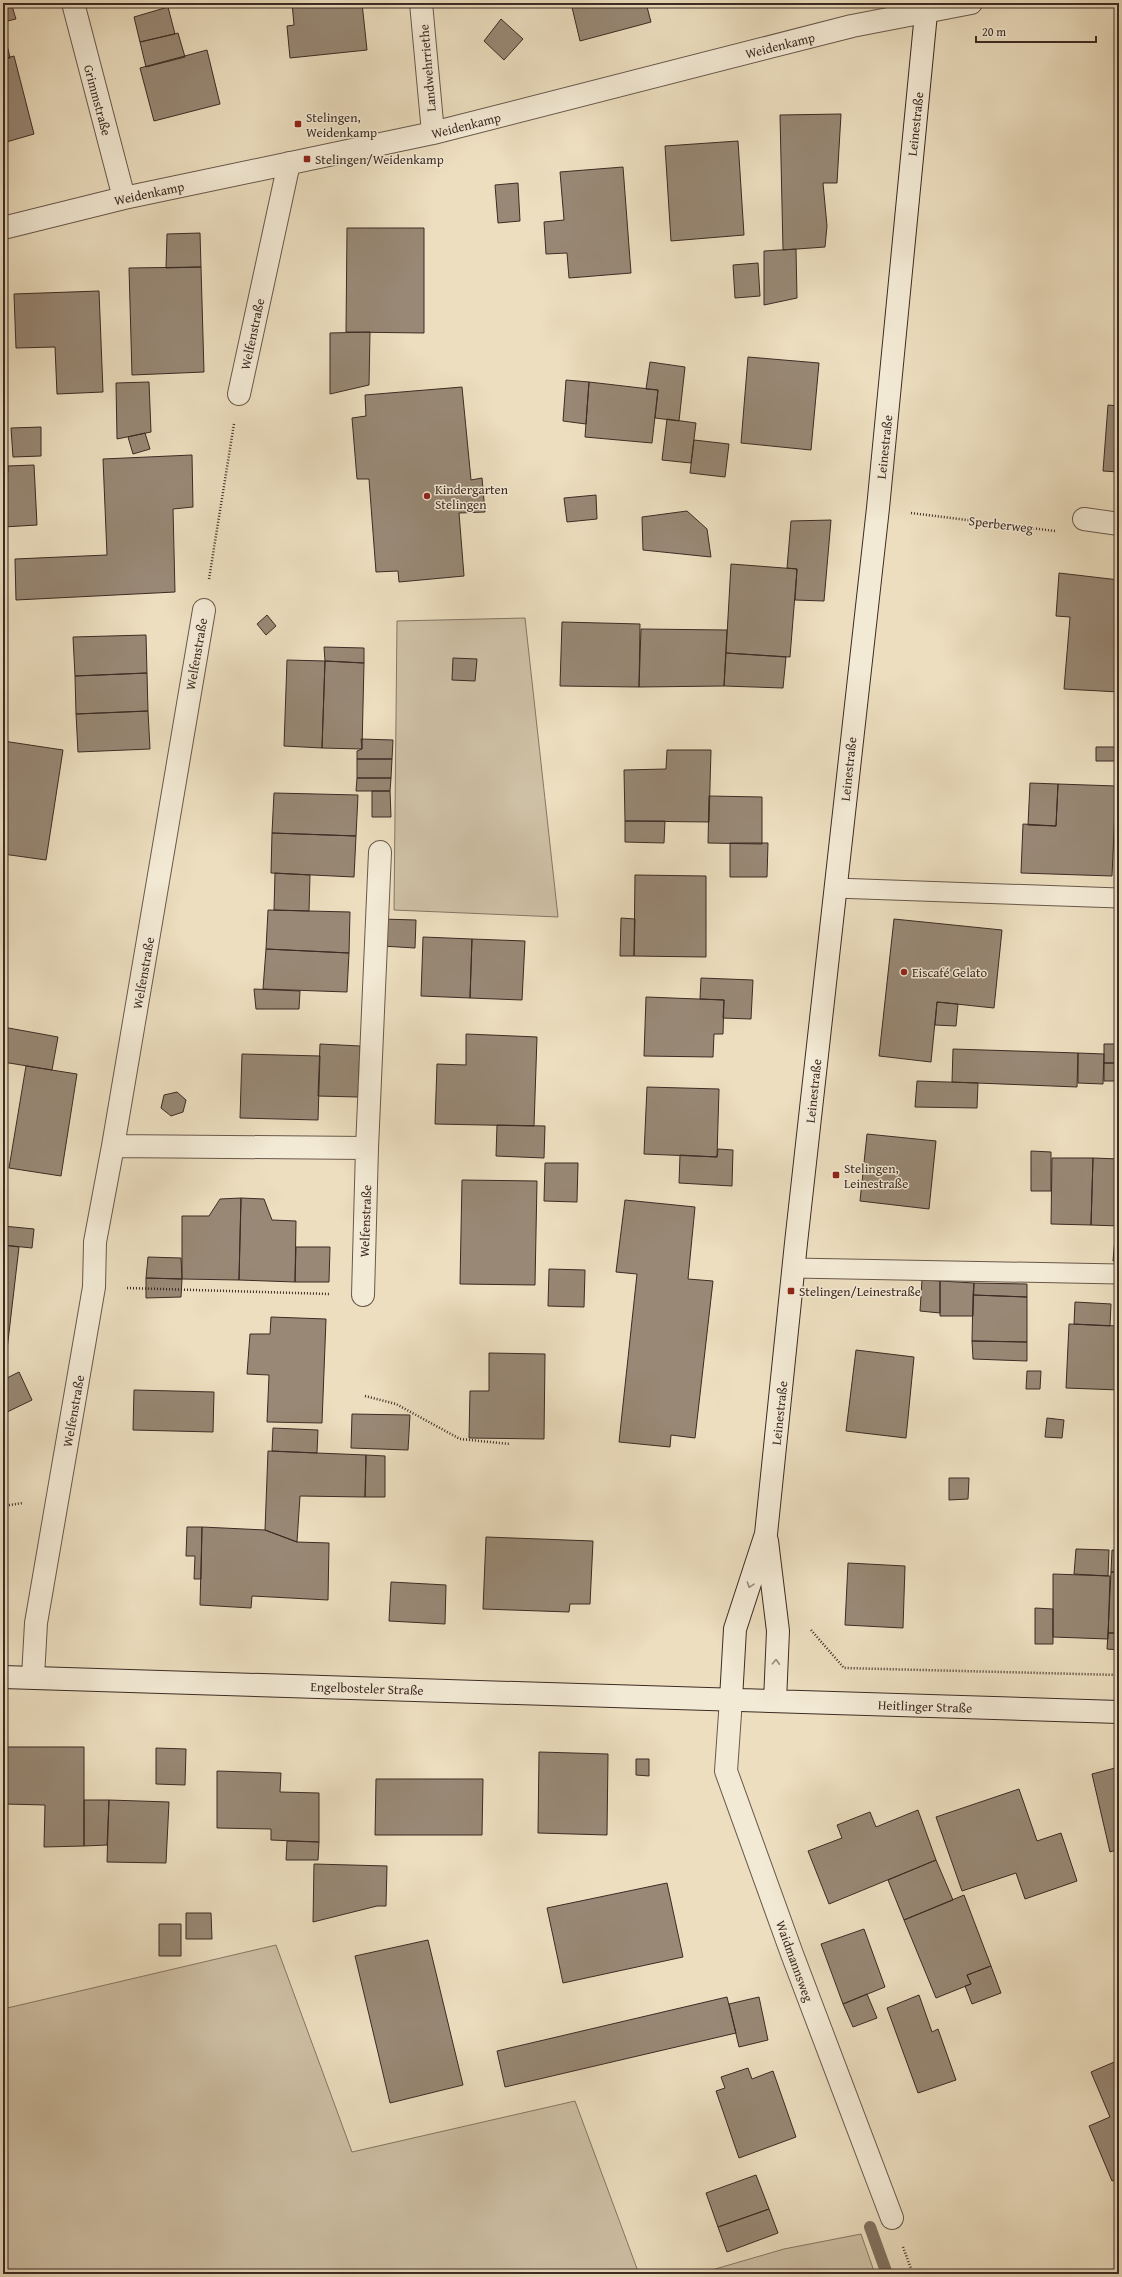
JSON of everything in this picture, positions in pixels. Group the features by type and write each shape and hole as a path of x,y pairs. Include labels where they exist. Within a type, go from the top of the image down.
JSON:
{"street":[{"name":"Grimmstraße","path":"73,3 124,198"},
{"name":"Landwehrriethe","path":"421,3 433,133"},
{"name":"Weidenkamp","path":"3,228 124,198 433,133 927,7 971,3"},
{"name":"Leinestraße","path":"731,1699 735,1629 766,1534 835,888 878,508 927,7"},
{"name":"Welfenstraße","path":"239,394 289,163"},
{"path":"1084,519 1119,524"},
{"name":"Welfenstraße","path":"33,1677 36,1623 94,1288 95,1242 113,1146 204,610"},
{"name":"Welfenstraße","path":"363,1295 367,1148 380,852"},
{"path":"113,1146 367,1148"},
{"name":"Leinestraße","path":"766,1534 778,1631 775,1701"},
{"name":"Engelbosteler Straße","path":"3,1677 731,1699"},
{"name":"Heitlinger Straße","path":"731,1699 1119,1712"},
{"name":"Waidmannsweg","path":"731,1699 726,1771 792,1954 892,2218"}],"lane":[{"path":"835,888 1119,898"},
{"path":"794,1268 1119,1274"}],"path":[{"name":"Welfenstraße","path":"204,610 239,394"},
{"name":"Sperberweg","path":"878,508 1069,532 1084,519"},
{"path":"94,1288 272,1294 363,1295"},
{"path":"365,1396 396,1404 460,1439 510,1444"},
{"path":"806,1624 844,1668 1119,1675"}],"shaded area":[{"path":"525,618 558,917 394,910 397,621"},
{"path":"276,1945 352,2152 575,2101 639,2274 3,2274 3,2009"},
{"path":"861,2234 875,2274 698,2274 784,2249"}],"building":[{"path":"3,3 11,3 16,19 3,22"},
{"path":"292,3 362,3 367,50 290,58 287,26 294,25"},
{"path":"571,3 646,3 651,22 580,41"},
{"path":"168,7 175,34 140,42 134,17"},
{"path":"501,19 523,39 504,60 484,41"},
{"path":"178,33 185,57 146,67 140,42"},
{"path":"6,40 10,58 3,59 3,41"},
{"path":"207,50 220,104 154,121 140,68"},
{"path":"14,56 34,134 3,143 3,59"},
{"path":"841,114 837,183 823,183 827,226 825,247 783,250 780,115"},
{"path":"738,141 744,235 671,241 665,146"},
{"path":"623,167 631,273 569,278 567,253 546,254 544,222 564,220 560,172"},
{"path":"518,183 520,221 498,223 495,185"},
{"path":"347,228 424,228 424,333 346,332"},
{"path":"200,233 201,267 166,268 167,234"},
{"path":"796,249 797,298 764,305 764,251"},
{"path":"758,263 760,296 735,298 733,265"},
{"path":"201,267 204,372 132,375 129,268"},
{"path":"99,291 103,392 57,394 55,347 16,348 14,294"},
{"path":"1118,328 1119,359 1116,359"},
{"path":"370,332 369,385 330,394 330,333"},
{"path":"748,357 819,363 811,450 741,443"},
{"path":"650,362 685,367 679,421 655,418 658,390 646,389"},
{"path":"566,380 589,382 586,424 563,421"},
{"path":"149,382 151,432 117,439 116,383"},
{"path":"589,382 658,390 652,443 585,437"},
{"name":"Kindergarten Stelingen","path":"462,387 471,480 482,478 485,512 459,513 464,576 399,582 398,571 376,572 369,479 357,479 352,418 366,416 365,395"},
{"path":"1108,405 1119,406 1119,472 1103,471"},
{"path":"667,419 696,423 691,463 662,460"},
{"path":"41,427 41,456 13,457 11,428"},
{"path":"145,433 150,449 133,454 128,437"},
{"path":"694,440 729,444 725,477 690,473"},
{"path":"192,455 193,507 173,509 175,592 16,600 15,559 107,555 103,459"},
{"path":"34,465 37,525 3,527 3,472 8,472 8,466"},
{"path":"596,495 597,519 567,522 564,498"},
{"path":"687,511 707,529 711,557 643,550 642,517"},
{"path":"831,520 824,601 795,600 797,569 787,568 791,521"},
{"path":"731,564 797,569 790,657 726,653"},
{"path":"1059,573 1119,580 1119,692 1064,689 1070,617 1056,616"},
{"path":"267,615 276,626 266,635 257,624"},
{"path":"562,622 640,624 639,687 560,686"},
{"path":"641,629 727,630 724,686 639,687"},
{"path":"146,635 147,673 75,676 73,637"},
{"path":"324,647 364,648 364,663 325,661"},
{"path":"726,653 786,657 783,688 724,686"},
{"path":"453,658 477,659 475,681 452,680"},
{"path":"287,660 325,661 322,748 284,746"},
{"path":"325,661 364,663 362,749 322,748"},
{"path":"147,673 148,711 76,714 75,676"},
{"path":"148,711 150,749 78,752 76,714"},
{"path":"1118,730 1119,747 1116,747"},
{"path":"361,739 393,740 392,759 357,759 357,751 362,749"},
{"path":"3,741 63,750 46,860 3,854"},
{"path":"1096,747 1119,747 1119,761 1096,761"},
{"path":"667,750 711,750 709,822 625,821 624,770 666,769"},
{"path":"357,759 392,759 391,778 357,778"},
{"path":"357,778 391,778 390,791 356,791"},
{"path":"1030,783 1058,784 1056,826 1028,825"},
{"path":"1058,784 1116,786 1112,876 1021,873 1023,824 1056,826"},
{"path":"372,791 390,791 391,817 372,817"},
{"path":"274,793 358,795 356,836 272,833"},
{"path":"709,796 762,797 762,844 708,843"},
{"path":"625,821 665,821 664,843 625,842"},
{"path":"272,833 356,836 354,877 271,873"},
{"path":"730,843 768,843 767,877 730,877"},
{"path":"275,873 310,875 309,911 274,910"},
{"path":"635,875 706,876 706,957 634,956"},
{"path":"268,910 350,912 349,953 266,949"},
{"path":"621,918 635,919 634,956 620,956"},
{"path":"382,919 416,920 415,948 382,946"},
{"path":"894,919 1002,930 994,1008 937,1002 931,1062 879,1056"},
{"path":"423,937 472,939 470,998 421,996"},
{"path":"472,939 525,941 522,1000 470,998"},
{"path":"266,949 349,953 347,992 263,989"},
{"path":"701,978 753,980 751,1019 723,1018 724,1000 700,999"},
{"path":"254,989 300,991 299,1009 256,1009"},
{"path":"646,997 724,1000 723,1034 714,1034 713,1057 644,1056"},
{"path":"937,1002 958,1004 956,1026 935,1025"},
{"path":"3,1027 58,1037 52,1070 3,1062"},
{"path":"466,1034 537,1037 534,1126 435,1124 437,1064 466,1065"},
{"path":"320,1044 360,1046 358,1097 318,1096"},
{"path":"1104,1044 1119,1044 1119,1063 1104,1063"},
{"path":"953,1049 1078,1053 1077,1087 952,1082"},
{"path":"1078,1053 1104,1054 1103,1084 1078,1083"},
{"path":"242,1054 320,1056 318,1120 240,1118"},
{"path":"1104,1063 1119,1063 1119,1081 1104,1081"},
{"path":"26,1066 77,1074 61,1176 9,1168"},
{"path":"917,1081 978,1083 977,1108 915,1107"},
{"path":"647,1087 719,1089 717,1157 644,1154"},
{"path":"177,1092 186,1100 183,1112 171,1116 161,1108 164,1095"},
{"path":"497,1125 545,1126 544,1158 496,1156"},
{"path":"867,1134 936,1141 929,1209 860,1201"},
{"path":"718,1149 733,1150 732,1186 679,1183 680,1155 717,1157"},
{"path":"1031,1151 1051,1152 1051,1191 1031,1191"},
{"path":"1052,1158 1093,1158 1091,1225 1051,1224"},
{"path":"1093,1158 1119,1159 1119,1226 1091,1225"},
{"path":"545,1163 578,1163 577,1202 544,1201"},
{"path":"462,1180 537,1181 535,1285 460,1284"},
{"path":"241,1198 239,1280 182,1279 182,1216 209,1216 220,1199"},
{"path":"241,1198 264,1199 272,1220 296,1221 295,1282 239,1280"},
{"path":"625,1200 695,1207 688,1279 713,1281 695,1438 671,1435 670,1447 619,1442 637,1274 616,1272"},
{"path":"3,1226 34,1229 32,1248 3,1245"},
{"path":"1116,1226 1119,1226 1119,1261 1113,1261"},
{"path":"3,1245 19,1247 5,1367 3,1367"},
{"path":"296,1247 330,1247 329,1282 295,1282"},
{"path":"148,1257 181,1258 182,1279 146,1278"},
{"path":"549,1269 585,1270 584,1307 548,1306"},
{"path":"146,1278 182,1279 181,1297 146,1298"},
{"path":"922,1280 940,1281 940,1313 920,1311"},
{"path":"940,1281 974,1283 973,1316 940,1316"},
{"path":"974,1283 1027,1284 1027,1297 973,1295"},
{"path":"973,1295 1027,1297 1027,1342 972,1341"},
{"path":"1075,1302 1111,1304 1110,1326 1074,1324"},
{"path":"271,1317 326,1319 322,1423 267,1422 269,1375 247,1374 250,1334 270,1334"},
{"path":"1069,1324 1119,1326 1119,1390 1066,1388"},
{"path":"972,1341 1027,1342 1027,1361 973,1359"},
{"path":"856,1350 914,1357 906,1438 846,1431"},
{"path":"489,1353 545,1354 544,1439 469,1438 470,1391 489,1391"},
{"path":"1027,1371 1041,1371 1040,1389 1026,1389"},
{"path":"19,1372 32,1400 3,1414 3,1380"},
{"path":"134,1390 214,1392 213,1432 133,1430"},
{"path":"352,1414 410,1415 408,1450 351,1448"},
{"path":"1047,1418 1064,1420 1062,1438 1045,1437"},
{"path":"273,1428 318,1430 317,1453 272,1451"},
{"path":"268,1451 366,1455 365,1497 300,1496 297,1542 265,1530"},
{"path":"366,1455 385,1456 385,1497 365,1497"},
{"path":"949,1478 969,1478 968,1499 949,1500"},
{"path":"187,1527 202,1527 201,1579 194,1579 195,1556 186,1556"},
{"path":"202,1527 265,1530 297,1542 329,1543 328,1600 252,1596 251,1608 200,1605"},
{"path":"486,1537 593,1541 590,1604 570,1604 569,1612 483,1609"},
{"path":"1076,1549 1109,1550 1108,1576 1074,1574"},
{"path":"1112,1550 1119,1551 1119,1572 1111,1572"},
{"path":"848,1563 905,1566 903,1628 845,1625"},
{"path":"1111,1572 1119,1572 1119,1633 1108,1633"},
{"path":"1053,1574 1110,1576 1108,1639 1053,1637"},
{"path":"391,1582 446,1585 445,1624 389,1621"},
{"path":"1035,1608 1053,1609 1053,1644 1035,1644"},
{"path":"1108,1633 1119,1633 1119,1650 1107,1649"},
{"path":"5,1747 84,1747 84,1846 44,1847 45,1805 5,1804"},
{"path":"156,1748 186,1749 185,1785 156,1784"},
{"path":"539,1752 608,1754 607,1835 538,1833"},
{"path":"636,1759 649,1759 649,1776 636,1775"},
{"path":"1119,1767 1119,1849 1110,1852 1092,1774"},
{"path":"217,1771 281,1773 280,1792 319,1793 319,1842 271,1840 271,1829 217,1828"},
{"path":"376,1779 483,1779 482,1835 375,1835"},
{"path":"1019,1789 1037,1841 1061,1833 1077,1881 1025,1899 1016,1873 962,1891 936,1817"},
{"path":"84,1800 109,1800 107,1845 84,1846"},
{"path":"109,1800 169,1802 166,1863 107,1862"},
{"path":"918,1810 936,1860 829,1904 808,1851 842,1838 837,1825 870,1812 876,1827"},
{"path":"287,1841 319,1842 318,1860 286,1860"},
{"path":"936,1860 953,1900 904,1920 888,1880"},
{"path":"314,1864 387,1866 386,1906 377,1906 313,1922"},
{"path":"667,1883 683,1957 563,1983 547,1908"},
{"path":"964,1895 991,1966 967,1975 971,1984 936,1998 904,1920"},
{"path":"186,1913 211,1913 212,1939 186,1939"},
{"path":"159,1924 181,1924 181,1956 159,1956"},
{"path":"864,1929 885,1987 843,2004 821,1944"},
{"path":"428,1940 463,2085 390,2103 355,1956"},
{"path":"991,1966 1001,1993 972,2004 965,1986 971,1984 967,1975"},
{"path":"867,1994 877,2018 853,2027 843,2004"},
{"path":"919,1995 932,2032 938,2029 956,2080 918,2093 887,2008"},
{"path":"727,1997 736,2033 505,2087 497,2051"},
{"path":"759,1997 768,2040 739,2047 729,2004"},
{"path":"1119,2060 1119,2178 1112,2181 1089,2126 1110,2117 1091,2072"},
{"path":"748,2068 752,2079 773,2071 796,2137 739,2158 716,2091 725,2088 721,2077"},
{"path":"756,2175 769,2209 718,2227 706,2193"},
{"path":"769,2209 778,2233 727,2252 718,2227"}],"waterway":[{"path":"870,2227 887,2274"}],"place":[{"name":"Stelingen, Weidenkamp","path":"298,124"},
{"name":"Stelingen/Weidenkamp","path":"307,159"},
{"name":"Kindergarten Stelingen","path":"427,496"},
{"name":"Eiscafé Gelato","path":"904,972"},
{"name":"Stelingen, Leinestraße","path":"836,1175"},
{"name":"Stelingen/Leinestraße","path":"791,1291"}]}
